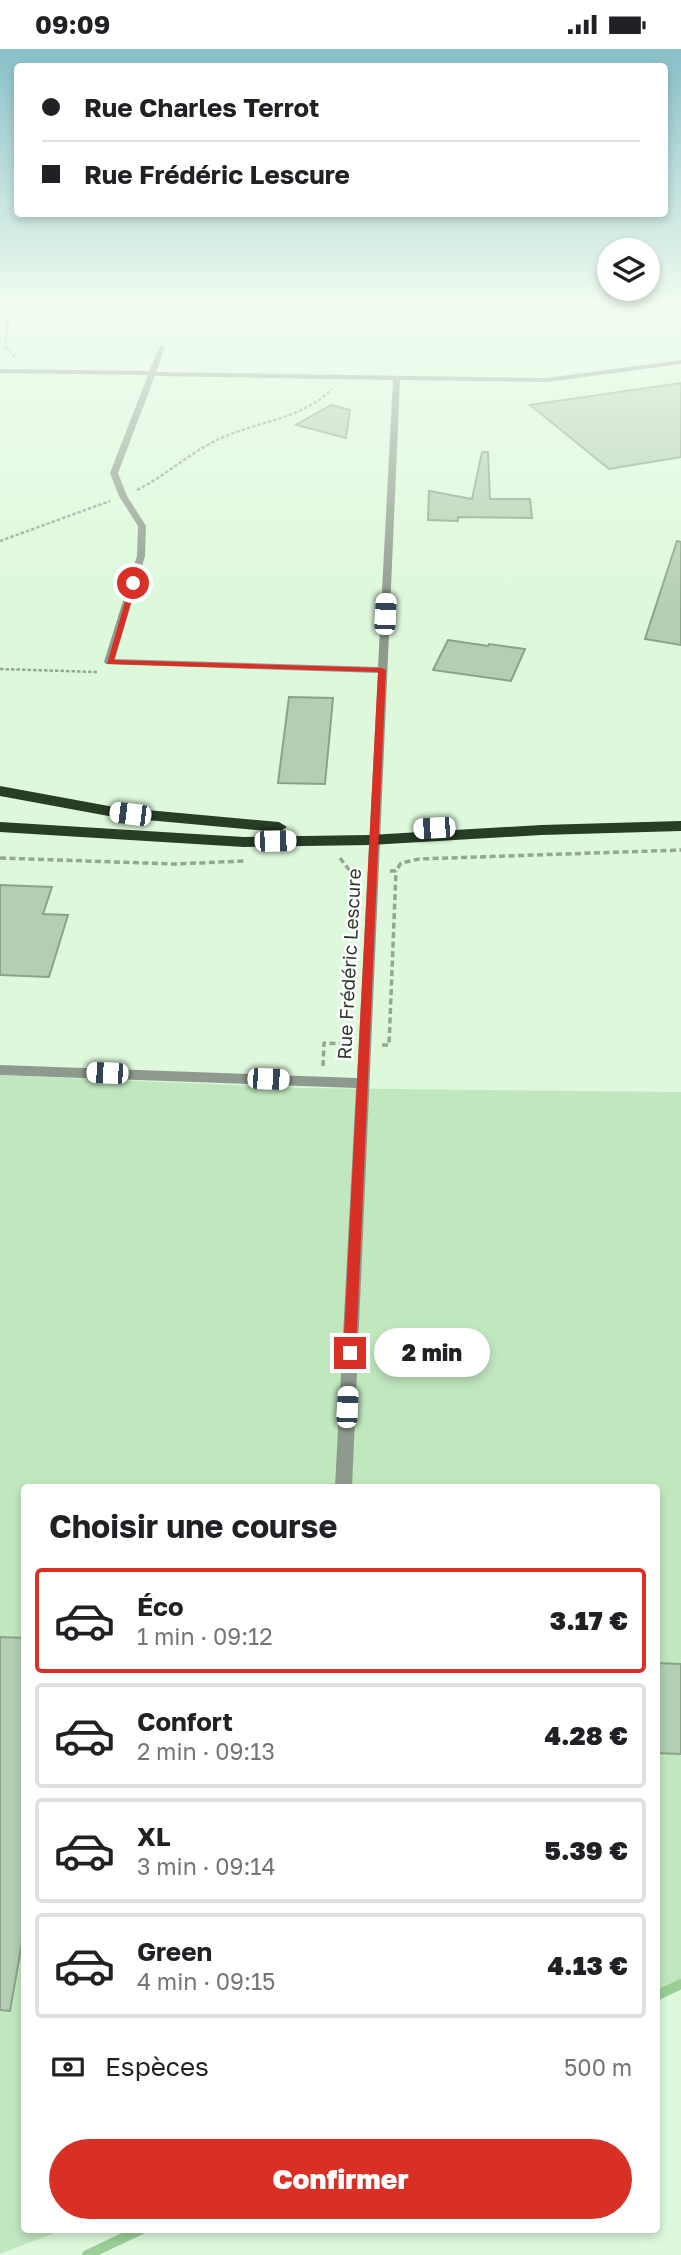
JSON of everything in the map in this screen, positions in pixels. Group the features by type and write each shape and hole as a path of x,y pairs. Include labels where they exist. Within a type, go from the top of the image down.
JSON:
{"highway":[{"path":"0,792 114,812 277,834"},
{"path":"374,832 493,826 521,821 681,817"},
{"path":"0,818 277,834"},
{"path":"0,833 277,834 681,826"},
{"path":"0,827 84,833"}],"street":[{"path":"140,406 114,473 123,496 142,526 141,556 109,662 382,670"},
{"name":"Rue Frédéric Lescure","path":"344,1484 396,406"},
{"path":"0,1070 362,1083"}],"path":[{"path":"123,496 164,476 198,450 310,406"},
{"path":"0,541 113,500 109,493"}],"green space":[{"path":"0,1075 303,1088 681,1092 681,1986 660,1994 660,1484 21,1484 21,2233 54,2233 0,2254"}],"building":[{"path":"329,406 350,410 346,438 296,425"},
{"path":"531,406 681,406 681,457 609,469"},
{"path":"482,452 488,452 490,499 530,499 532,518 458,517 458,521 428,520 429,491 472,499"},
{"path":"677,541 681,542 681,645 645,639"},
{"path":"448,640 525,649 511,681 433,670"},
{"path":"289,697 333,698 325,784 278,783"},
{"path":"0,885 52,887 43,914 68,915 49,977 0,975"},
{"path":"0,1637 21,1638 21,1948 10,2011 0,2010"},
{"path":"660,1663 681,1664 681,1754 660,1753"}],"waterway":[{"path":"660,1994 681,1984"},
{"path":"87,2255 134,2233"}],"route":[{"path":"133,583 109,662 382,670 350,1353"}]}
